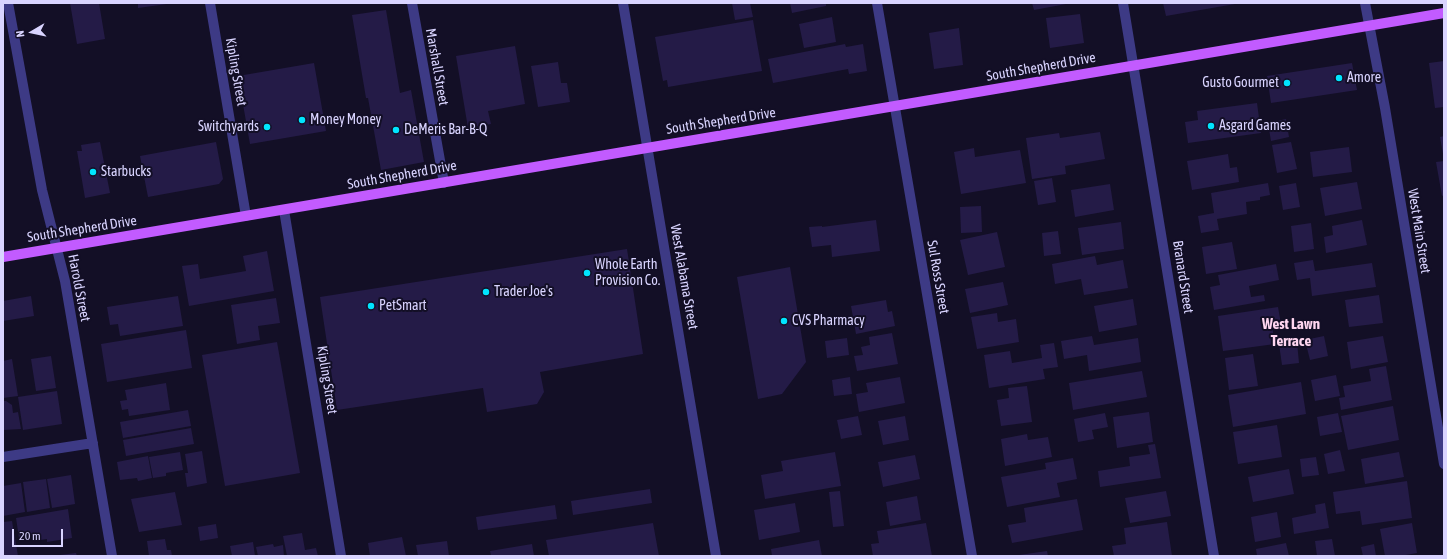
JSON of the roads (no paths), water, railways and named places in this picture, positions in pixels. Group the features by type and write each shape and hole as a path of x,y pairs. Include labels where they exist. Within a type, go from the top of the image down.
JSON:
{"main road":[{"name":"South Shepherd Drive","path":"3,257 1369,27 1444,13"}],"street":[{"name":"Harold Street","path":"8,3 42,190 65,281 112,556"},
{"name":"Kipling Street","path":"210,3 246,216"},
{"name":"Marshall Street","path":"412,3 444,182"},
{"name":"West Alabama Street","path":"622,3 648,148 716,556"},
{"name":"Sul Ross Street","path":"877,3 972,556"},
{"name":"Branard Street","path":"1122,3 1214,556"},
{"name":"West Main Street","path":"1365,3 1444,464"},
{"name":"Kipling Street","path":"284,210 341,556"},
{"path":"3,457 93,443"}],"place":[{"name":"Amore","path":"1339,78"},
{"name":"Gusto Gourmet","path":"1287,83"},
{"name":"Money Money","path":"302,120"},
{"name":"Asgard Games","path":"1211,126"},
{"name":"Switchyards","path":"267,127"},
{"name":"DeMeris Bar-B-Q","path":"396,130"},
{"name":"Starbucks","path":"93,172"},
{"name":"Whole Earth Provision Co.","path":"587,273"},
{"name":"Trader Joe's","path":"486,292"},
{"name":"PetSmart","path":"371,306"},
{"name":"CVS Pharmacy","path":"784,321"}],"district":[{"name":"West Lawn Terrace","path":"1291,332"}]}
